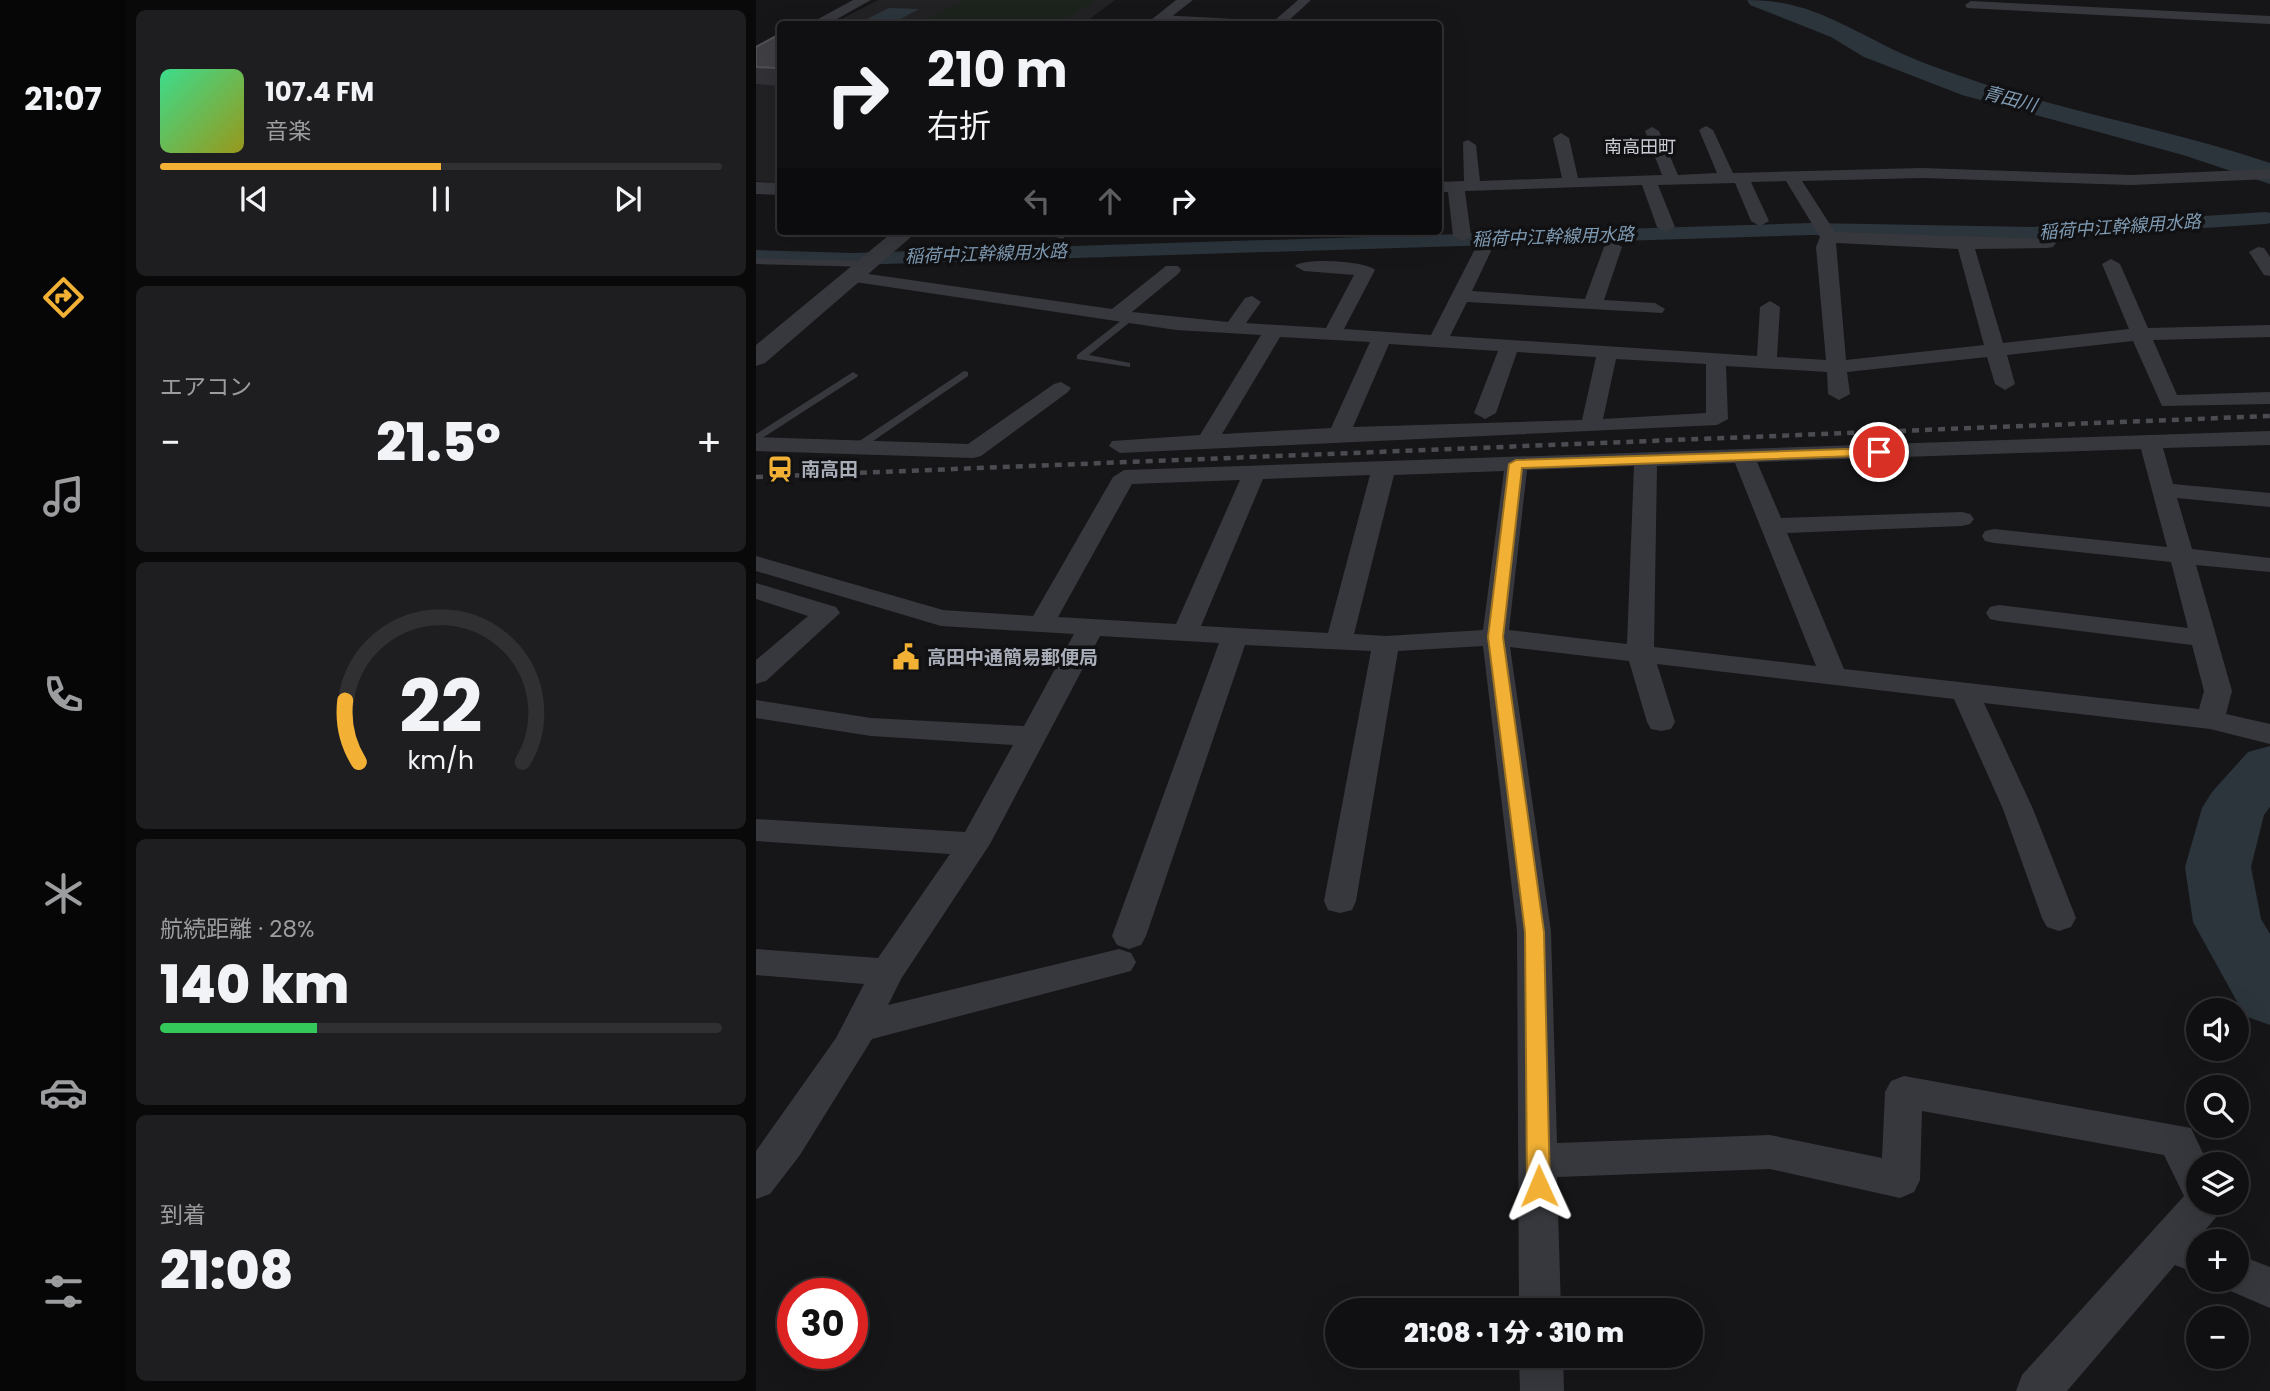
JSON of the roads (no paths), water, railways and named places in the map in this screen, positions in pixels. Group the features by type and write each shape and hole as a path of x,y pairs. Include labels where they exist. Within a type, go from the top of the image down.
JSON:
{"street":[{"path":"823,21 864,0"},
{"path":"1157,21 1186,0"},
{"path":"1281,21 1305,0"},
{"path":"1971,5 2270,20"},
{"path":"1706,130 1760,220"},
{"path":"1652,131 1672,179"},
{"path":"1561,138 1571,183"},
{"path":"1462,236 1456,187 1468,145"},
{"path":"1456,187 1922,173 2131,180 2270,174"},
{"path":"1791,176 1829,237"},
{"path":"1648,180 1666,227"},
{"path":"756,188 777,189"},
{"path":"756,358 902,235"},
{"path":"1829,237 1965,244 2047,243"},
{"path":"1829,237 1825,247 1839,394"},
{"path":"1965,244 2005,383"},
{"path":"1593,304 1613,247"},
{"path":"1438,341 1482,251"},
{"path":"2258,252 2270,271"},
{"path":"2112,264 2169,402 2270,398"},
{"path":"1304,267 1366,270 1331,336"},
{"path":"1123,317 1172,270"},
{"path":"862,271 1123,317 1231,329 1838,367 2140,334 2270,331"},
{"path":"1461,296 1655,309"},
{"path":"1231,329 1252,302"},
{"path":"1767,363 1770,307"},
{"path":"1208,441 1273,332"},
{"path":"1339,434 1381,339"},
{"path":"1485,413 1510,345"},
{"path":"1591,426 1608,351"},
{"path":"1120,446 1717,419 1716,359"},
{"path":"756,442 973,451 1061,388"},
{"path":"1041,625 1124,477 1383,471 2270,438"},
{"path":"2151,444 2218,691 2210,720"},
{"path":"1743,456 1834,677"},
{"path":"1646,460 1640,654 1661,722"},
{"path":"1516,464 1495,637 1534,932 1541,1298"},
{"path":"1339,642 1383,471"},
{"path":"1185,632 1254,473"},
{"path":"2164,490 2270,500"},
{"path":"1772,526 1962,519"},
{"path":"1994,536 2270,565"},
{"path":"756,564 942,618 1386,644 1495,637 2210,720 2260,732"},
{"path":"756,591 827,613 756,675"},
{"path":"1998,613 2204,639"},
{"path":"756,1181 786,1143 860,1027 887,972 974,844 1092,626"},
{"path":"860,1027 1124,949 1235,636"},
{"path":"1340,901 1386,644"},
{"path":"1965,692 2018,809 2059,918"},
{"path":"756,709 871,727 1032,736"},
{"path":"756,830 974,844"},
{"path":"756,962 887,972"},
{"path":"1538,1161 1770,1152 1900,1180 1904,1093 2177,1140 2186,1159"},
{"path":"2038,1391 2184,1248 2198,1215"},
{"path":"2249,1279 2270,1288"},
{"path":"1541,1368 1542,1391"}],"lane":[{"path":"756,261 862,271"},
{"path":"1123,317 1081,357 1126,365"},
{"path":"856,448 964,374"},
{"path":"756,442 853,375"}],"waterway":[{"name":"青田川","path":"1759,0 1840,31 1874,51 1972,89 2194,148 2270,174"},
{"name":"稲荷中江幹線用水路","path":"756,256 852,259 1811,229 2033,233 2266,218"},
{"name":"青田川","path":"2270,767 2234,808 2218,867 2227,922 2270,996"}],"railway":[{"path":"756,477 2270,416"}],"place":[{"name":"南高田","path":"780,469"},
{"name":"高田中通簡易郵便局","path":"906,657"}],"district":[{"name":"南高田町","path":"1640,147"}]}
